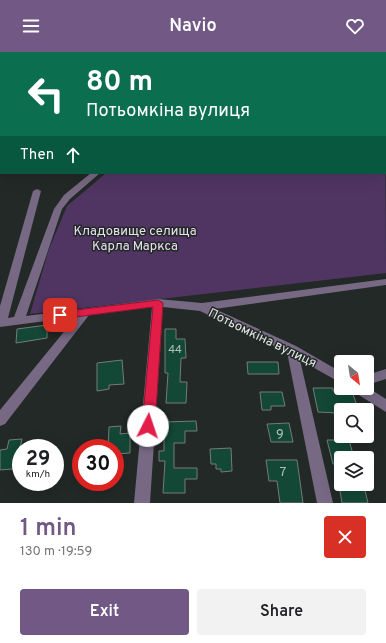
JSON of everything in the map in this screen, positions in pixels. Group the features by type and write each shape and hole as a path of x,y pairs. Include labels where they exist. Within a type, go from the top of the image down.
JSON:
{"street":[{"path":"19,320 58,209 67,197 95,174"},
{"path":"0,322 37,191"},
{"path":"202,307 386,282"},
{"path":"142,503 158,303"},
{"name":"Потьомкіна вулиця","path":"0,322 158,303 202,307 292,350 334,374"},
{"path":"0,420 86,312"},
{"path":"292,350 325,503"},
{"path":"374,378 386,374"},
{"path":"369,395 386,406"}],"green space":[{"name":"Кладовище селища Карла Маркса","path":"105,174 385,174 386,273 30,314 49,249 67,206"}],"building":[{"path":"47,325 47,338 16,343 17,329"},
{"path":"165,329 176,329 176,339 185,339 186,358 181,358 180,382 187,382 186,403 166,403 168,373 165,373"},
{"path":"122,360 124,384 109,385 109,389 97,391 97,363"},
{"path":"247,362 278,362 279,374 248,374"},
{"path":"313,388 333,388 334,395 353,395 356,403 334,403 334,413 318,412"},
{"path":"260,392 282,392 285,406 271,406 271,410 262,410"},
{"path":"196,421 197,431 185,431 185,443 174,443 174,468 197,468 197,479 185,479 185,493 163,493 165,461 159,461 159,451 164,451 164,422"},
{"path":"289,423 293,442 271,442 267,424"},
{"path":"121,426 120,434 130,433 130,453 124,453 124,439 108,439 109,427"},
{"path":"9,440 12,440 12,469 0,470 0,450 7,449"},
{"path":"327,440 334,440 334,443 350,443 352,451 334,451 333,464"},
{"path":"231,448 232,471 221,472 221,469 216,469 216,464 211,464 210,449"},
{"path":"266,460 297,460 303,503 280,503 277,481 269,481"},
{"path":"340,491 365,491 368,503 342,503"}],"route":[{"path":"60,315 158,303 148,426"}]}
